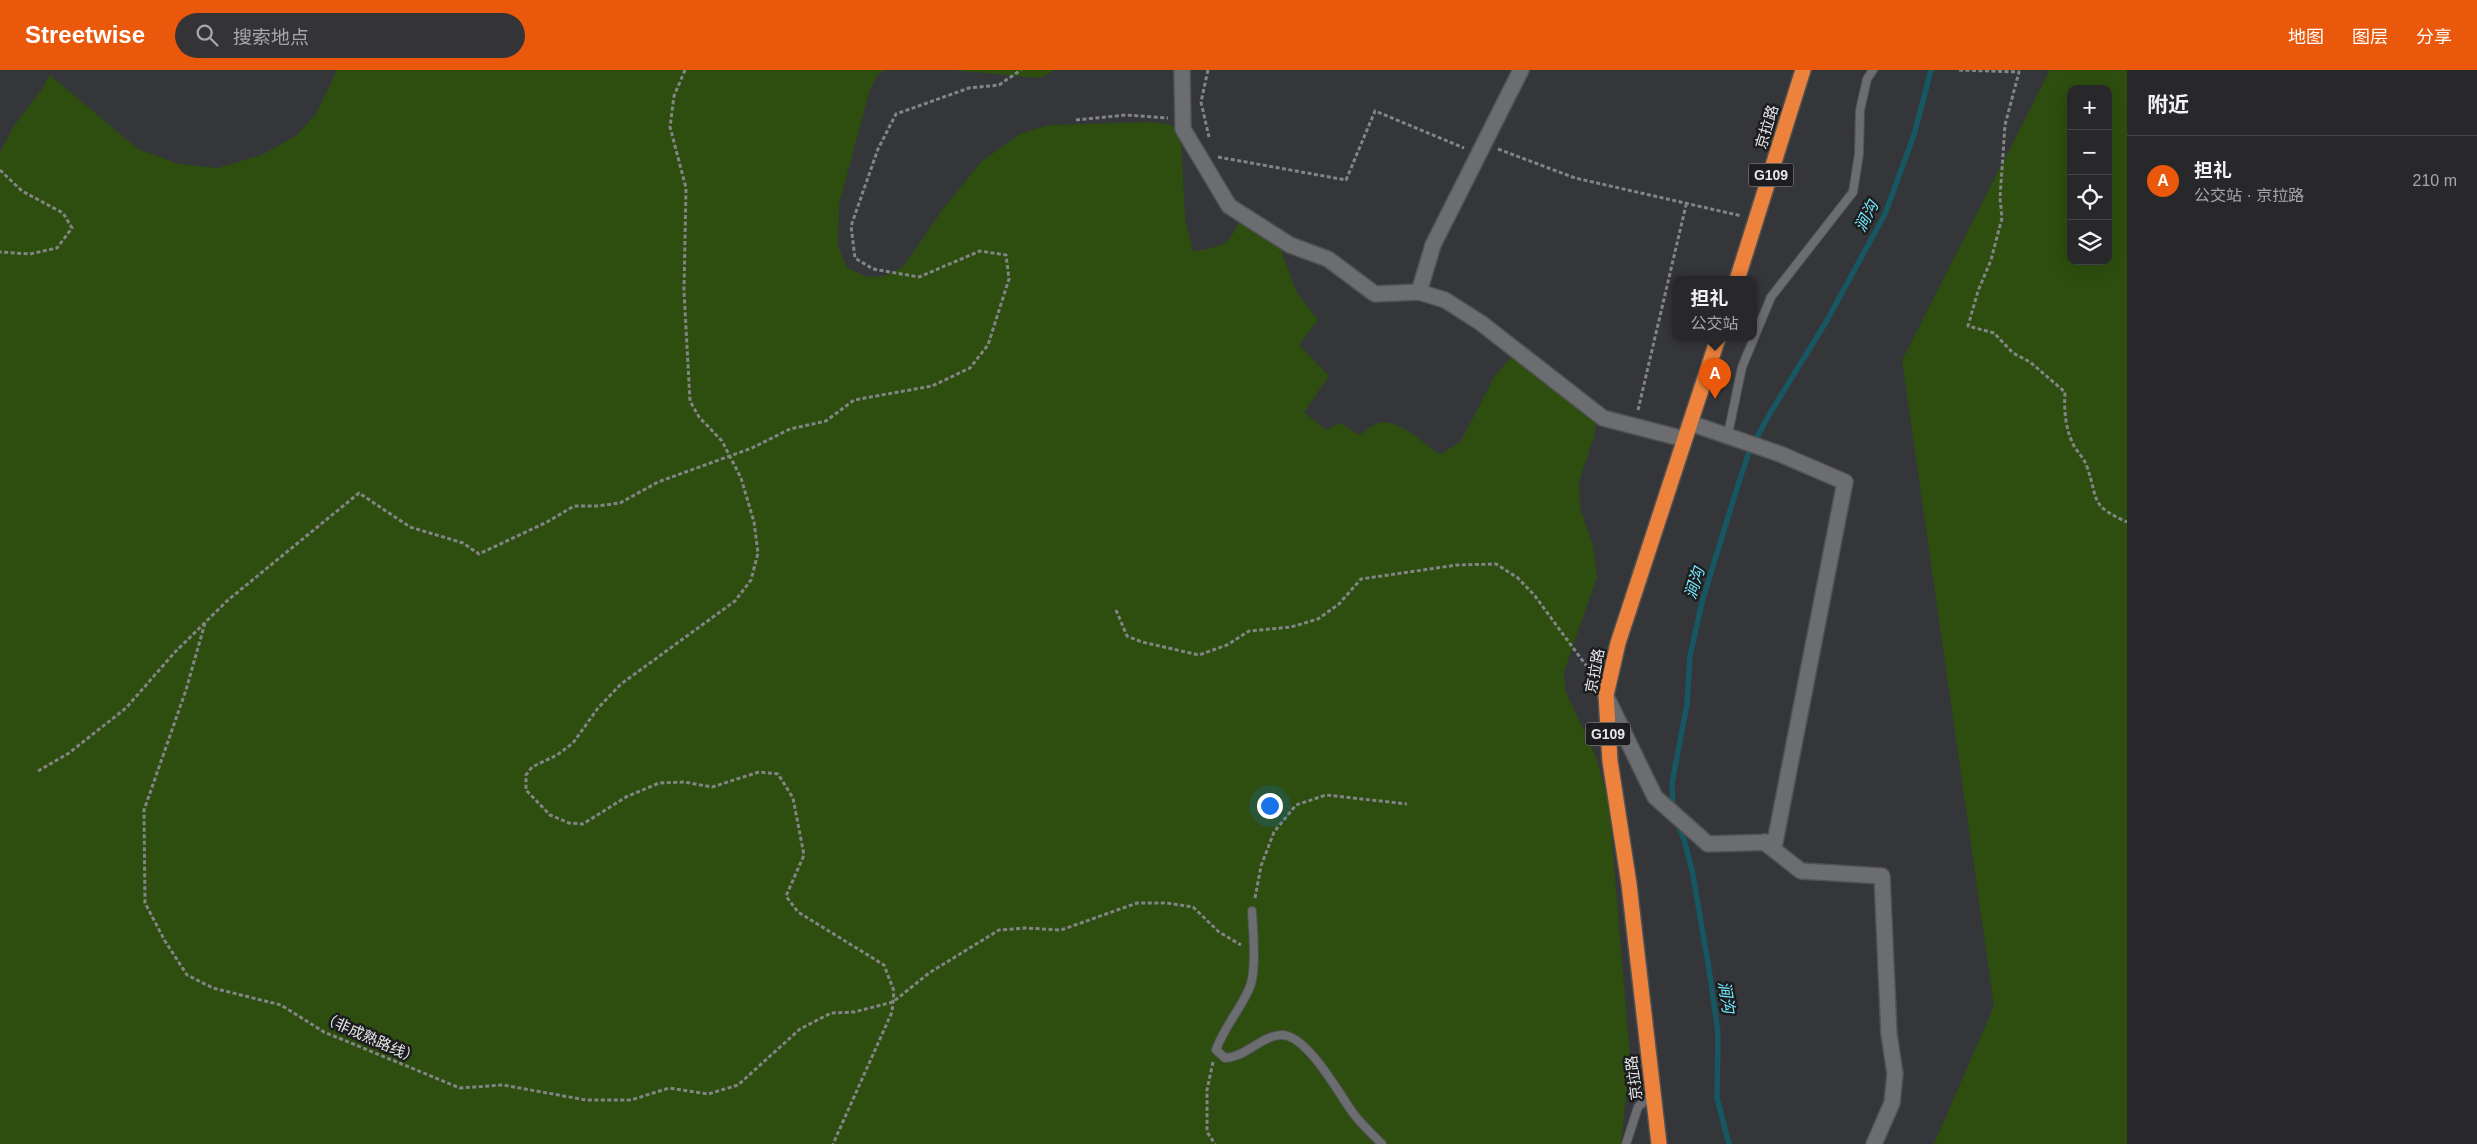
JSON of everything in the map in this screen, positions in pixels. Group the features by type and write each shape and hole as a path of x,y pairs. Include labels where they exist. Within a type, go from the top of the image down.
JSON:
{"highway":[{"name":"京拉路","path":"1738,276 1803,70"},
{"name":"京拉路","path":"1659,1144 1629,884 1610,761 1606,695 1618,643 1717,341"}],"street":[{"path":"1182,70 1184,129 1229,206 1290,245 1328,259 1375,294 1420,292 1445,300 1482,323 1603,418 1684,439"},
{"path":"1420,292 1433,245 1521,70"},
{"path":"1606,695 1655,797 1708,844 1775,842 1845,482 1728,434 1690,423"},
{"path":"1764,842 1801,871 1882,876 1889,1034 1896,1074 1892,1103 1874,1144"}],"lane":[{"path":"1757,331 1771,298 1853,192 1859,154 1860,110 1867,79 1872,70"},
{"path":"1728,434 1742,367 1753,341"},
{"path":"1252,911 1253,952 1250,987 1228,1023 1216,1050 1225,1058 1236,1057 1268,1039 1282,1035 1295,1040 1312,1055 1354,1114 1382,1144"},
{"path":"1626,1144 1638,1107 1654,1092"}],"path":[{"path":"685,70 674,96 670,127 686,188 684,291 690,401 699,418 722,441 741,478 754,522 758,554 751,580 735,601 621,684 598,708 573,743 557,755 532,767 526,775 526,790 550,815 569,823 583,824 626,797 659,783 684,782 712,787 759,772 778,774 793,798 804,855 786,896 798,912 884,965 894,990 892,1012 833,1144"},
{"path":"38,771 70,753 126,708 228,600 359,493 410,527 463,543 479,554 547,522 574,506 620,503 658,482 752,448 790,429 826,421 854,400 932,386 970,368 988,345 1008,279 1006,255 980,251 919,276 873,269 855,258 851,226 878,149 896,114 968,88 999,85 1021,70"},
{"path":"1208,70 1201,102 1210,147"},
{"path":"1959,70 2019,72 2005,125 2000,198 2002,218 1992,260 1978,291 1968,326 1994,333 2013,353 2030,362 2065,392 2064,415 2073,444 2087,466 2094,498 2108,514 2127,522"},
{"path":"1212,156 1346,180 1375,111 1481,149 1575,178 1686,205 1757,219"},
{"path":"1076,120 1126,115 1183,120"},
{"path":"0,170 22,191 63,213 72,228 57,248 30,254 0,252"},
{"path":"1634,425 1686,205"},
{"path":"1116,610 1127,636 1142,642 1200,655 1228,645 1250,631 1291,627 1318,619 1339,604 1361,579 1457,566 1496,564 1518,578 1535,596 1554,619 1606,695"},
{"name":"（非成熟路线）","path":"205,623 186,690 144,810 145,903 165,941 187,975 213,988 281,1005 324,1032 460,1088 503,1085 586,1100 631,1100 669,1088 708,1094 738,1085 800,1029 831,1013 854,1012 893,1002"},
{"path":"1252,911 1261,866 1274,832 1296,806 1326,795 1407,804"},
{"path":"893,1002 929,973 999,930 1025,928 1061,930 1089,918 1137,903 1167,903 1193,907 1219,932 1253,952"},
{"path":"1215,1144 1206,1132 1207,1090 1216,1050"}],"green space":[{"path":"337,70 884,70 877,75 869,93 839,204 838,246 847,268 868,277 884,276 903,267 943,209 981,162 1020,134 1049,125 1152,122 1172,125 1181,137 1185,218 1193,252 1221,245 1227,241 1235,230 1244,209 1260,224 1281,250 1296,291 1318,320 1299,345 1329,376 1304,412 1326,430 1340,423 1359,435 1374,425 1386,422 1411,433 1440,455 1461,441 1494,377 1513,355 1589,406 1596,423 1594,436 1579,482 1580,508 1593,546 1597,577 1564,672 1565,690 1596,757 1609,805 1630,1057 1621,1144 0,1144 0,152 13,127 42,89 50,75 138,149 179,164 217,168 262,155 297,135 316,114"},
{"path":"952,70 1052,70 1052,72 1040,78"},
{"path":"2050,70 2127,70 2127,1144 1934,1144 1994,1006 1902,360"}],"waterway":[{"name":"涧沟","path":"1673,809 1672,783 1687,704 1690,656 1702,602 1749,452 1769,415 1826,322 1885,214 1914,135 1931,70"},
{"name":"涧沟","path":"1677,823 1684,839 1692,870 1709,969 1718,1032 1717,1098 1729,1144"}],"place":[{"name":"担礼","path":"1715,399"}]}
